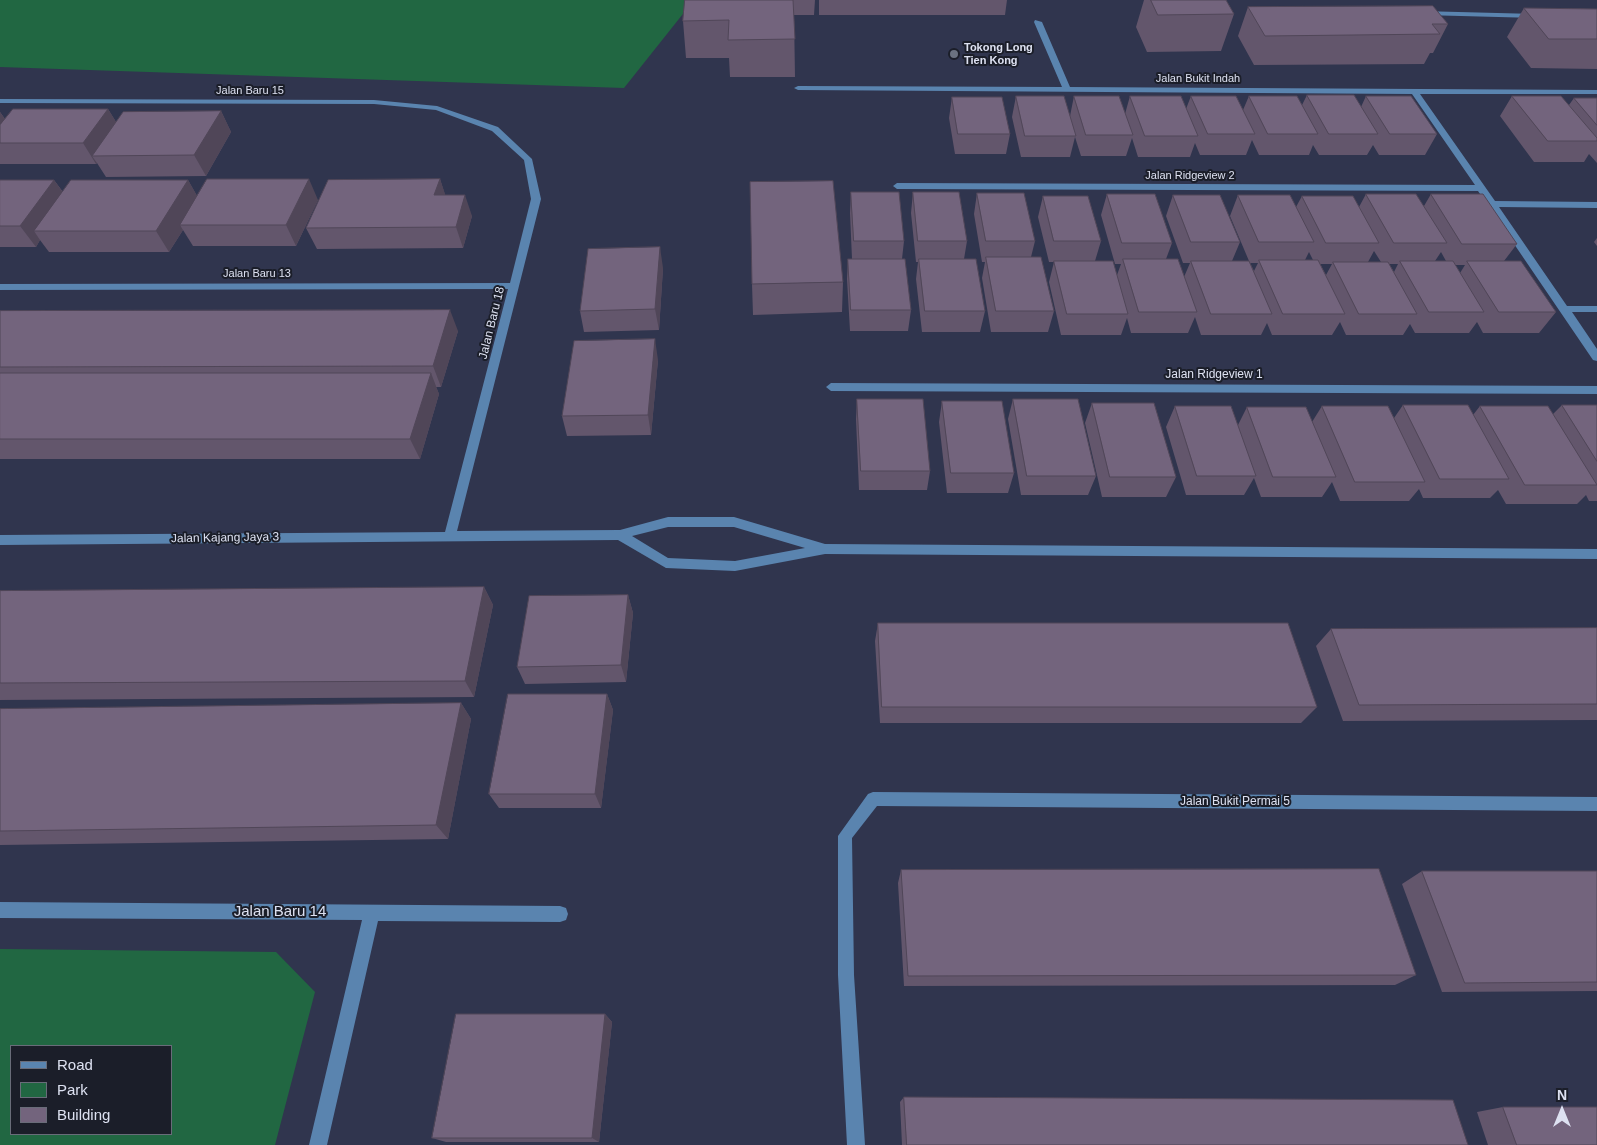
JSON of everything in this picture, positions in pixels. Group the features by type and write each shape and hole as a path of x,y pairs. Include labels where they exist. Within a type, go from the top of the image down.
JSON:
{"street":[{"path":"1415,13 1541,16"},
{"path":"1038,22 1067,89"},
{"name":"Jalan Bukit Indah","path":"798,88 1597,92"},
{"path":"1415,92 1597,357"},
{"name":"Jalan Baru 15","path":"0,101 374,102 437,108 495,129"},
{"name":"Jalan Baru 18","path":"450,535 536,199 528,159 495,129"},
{"name":"Jalan Ridgeview 2","path":"897,186 1482,188"},
{"path":"1493,204 1597,205"},
{"name":"Jalan Baru 13","path":"0,288 515,286"},
{"path":"1564,309 1597,309"},
{"name":"Jalan Ridgeview 1","path":"831,387 1597,390"},
{"name":"Jalan Kajang Jaya 3","path":"0,540 620,535 668,522 734,522 825,549"},
{"path":"620,535 666,563 735,566 825,549 1597,554"},
{"name":"Jalan Bukit Permai 5","path":"856,1145 846,975 844,836 874,799 1597,804"},
{"name":"Jalan Baru 14","path":"0,910 560,914"},
{"path":"318,1145 372,913"}],"green space":[{"path":"0,0 694,0 624,88 0,67"},
{"path":"0,949 276,952 315,992 275,1145 0,1145"}],"building":[{"path":"685,0 793,0 795,39 728,40 729,20 683,21"},
{"path":"1151,0 1226,0 1234,14 1158,15"},
{"path":"1433,6 1448,24 1432,24 1440,34 1265,36 1248,7"},
{"path":"1524,8 1597,9 1597,39 1549,39"},
{"path":"1307,95 1354,95 1378,134 1329,134"},
{"path":"1016,96 1064,96 1076,136 1025,136"},
{"path":"1074,96 1119,96 1133,135 1086,135"},
{"path":"1130,96 1181,96 1198,136 1145,136"},
{"path":"1191,96 1236,96 1255,134 1208,134"},
{"path":"1249,96 1297,96 1318,134 1268,134"},
{"path":"1366,96 1411,96 1437,134 1390,134"},
{"path":"1512,96 1561,96 1597,138 1597,141 1548,141"},
{"path":"952,97 1002,97 1010,134 958,134"},
{"path":"1574,98 1597,98 1597,125"},
{"path":"13,109 108,109 83,143 0,143 0,125"},
{"path":"221,111 194,155 92,156 123,112"},
{"path":"207,179 309,179 286,225 180,225"},
{"path":"440,179 434,195 465,195 456,227 306,228 328,180"},
{"path":"0,180 54,180 20,226 0,226"},
{"path":"71,180 188,180 156,231 34,231"},
{"path":"833,181 843,282 752,284 750,182"},
{"path":"851,192 899,192 904,241 854,241"},
{"path":"913,192 959,192 967,241 918,241"},
{"path":"977,193 1024,193 1035,241 986,241"},
{"path":"1107,194 1155,194 1172,243 1122,243"},
{"path":"1366,194 1416,194 1447,243 1394,243"},
{"path":"1431,194 1483,194 1517,244 1462,244"},
{"path":"1173,195 1220,195 1240,242 1191,242"},
{"path":"1238,195 1290,195 1314,242 1259,242"},
{"path":"1043,196 1088,196 1101,241 1054,241"},
{"path":"1302,196 1353,196 1379,243 1326,243"},
{"path":"660,247 655,309 580,311 588,249"},
{"path":"986,257 1041,257 1054,311 996,311"},
{"path":"848,259 905,259 911,310 851,310"},
{"path":"919,259 976,259 985,311 925,311"},
{"path":"1123,259 1178,259 1197,312 1139,312"},
{"path":"1259,260 1318,260 1345,314 1283,314"},
{"path":"1054,261 1113,261 1128,314 1067,314"},
{"path":"1191,261 1249,261 1272,314 1211,314"},
{"path":"1400,261 1453,261 1484,312 1429,312"},
{"path":"1467,261 1521,261 1556,312 1499,312"},
{"path":"1333,262 1388,262 1417,314 1359,314"},
{"path":"450,310 433,366 0,367 0,311"},
{"path":"655,339 648,415 562,416 574,341"},
{"path":"0,373 431,373 410,439 0,439"},
{"path":"857,399 923,399 930,471 861,471"},
{"path":"1013,399 1078,399 1096,476 1027,476"},
{"path":"942,401 1002,401 1014,473 951,473"},
{"path":"1092,403 1154,403 1176,477 1110,477"},
{"path":"1403,405 1468,405 1509,479 1440,479"},
{"path":"1562,405 1597,405 1597,461"},
{"path":"1175,406 1231,406 1256,476 1197,476"},
{"path":"1322,406 1388,406 1425,482 1355,482"},
{"path":"1480,406 1548,406 1597,485 1525,485"},
{"path":"1247,407 1306,407 1336,477 1273,477"},
{"path":"484,587 465,681 0,683 0,591"},
{"path":"628,595 621,665 517,667 529,596"},
{"path":"878,623 1288,623 1317,707 882,707"},
{"path":"1597,628 1597,704 1359,705 1331,629"},
{"path":"508,694 607,694 595,794 489,794"},
{"path":"461,703 436,825 0,831 0,709"},
{"path":"1379,869 1416,975 908,976 901,870"},
{"path":"1422,871 1597,871 1597,982 1465,983"},
{"path":"456,1014 605,1014 592,1138 432,1138"},
{"path":"904,1097 1453,1100 1468,1145 907,1145"},
{"path":"1503,1107 1597,1107 1597,1145 1517,1145"}],"place":[{"name":"Tokong Long Tien Kong","path":"954,54"}]}
